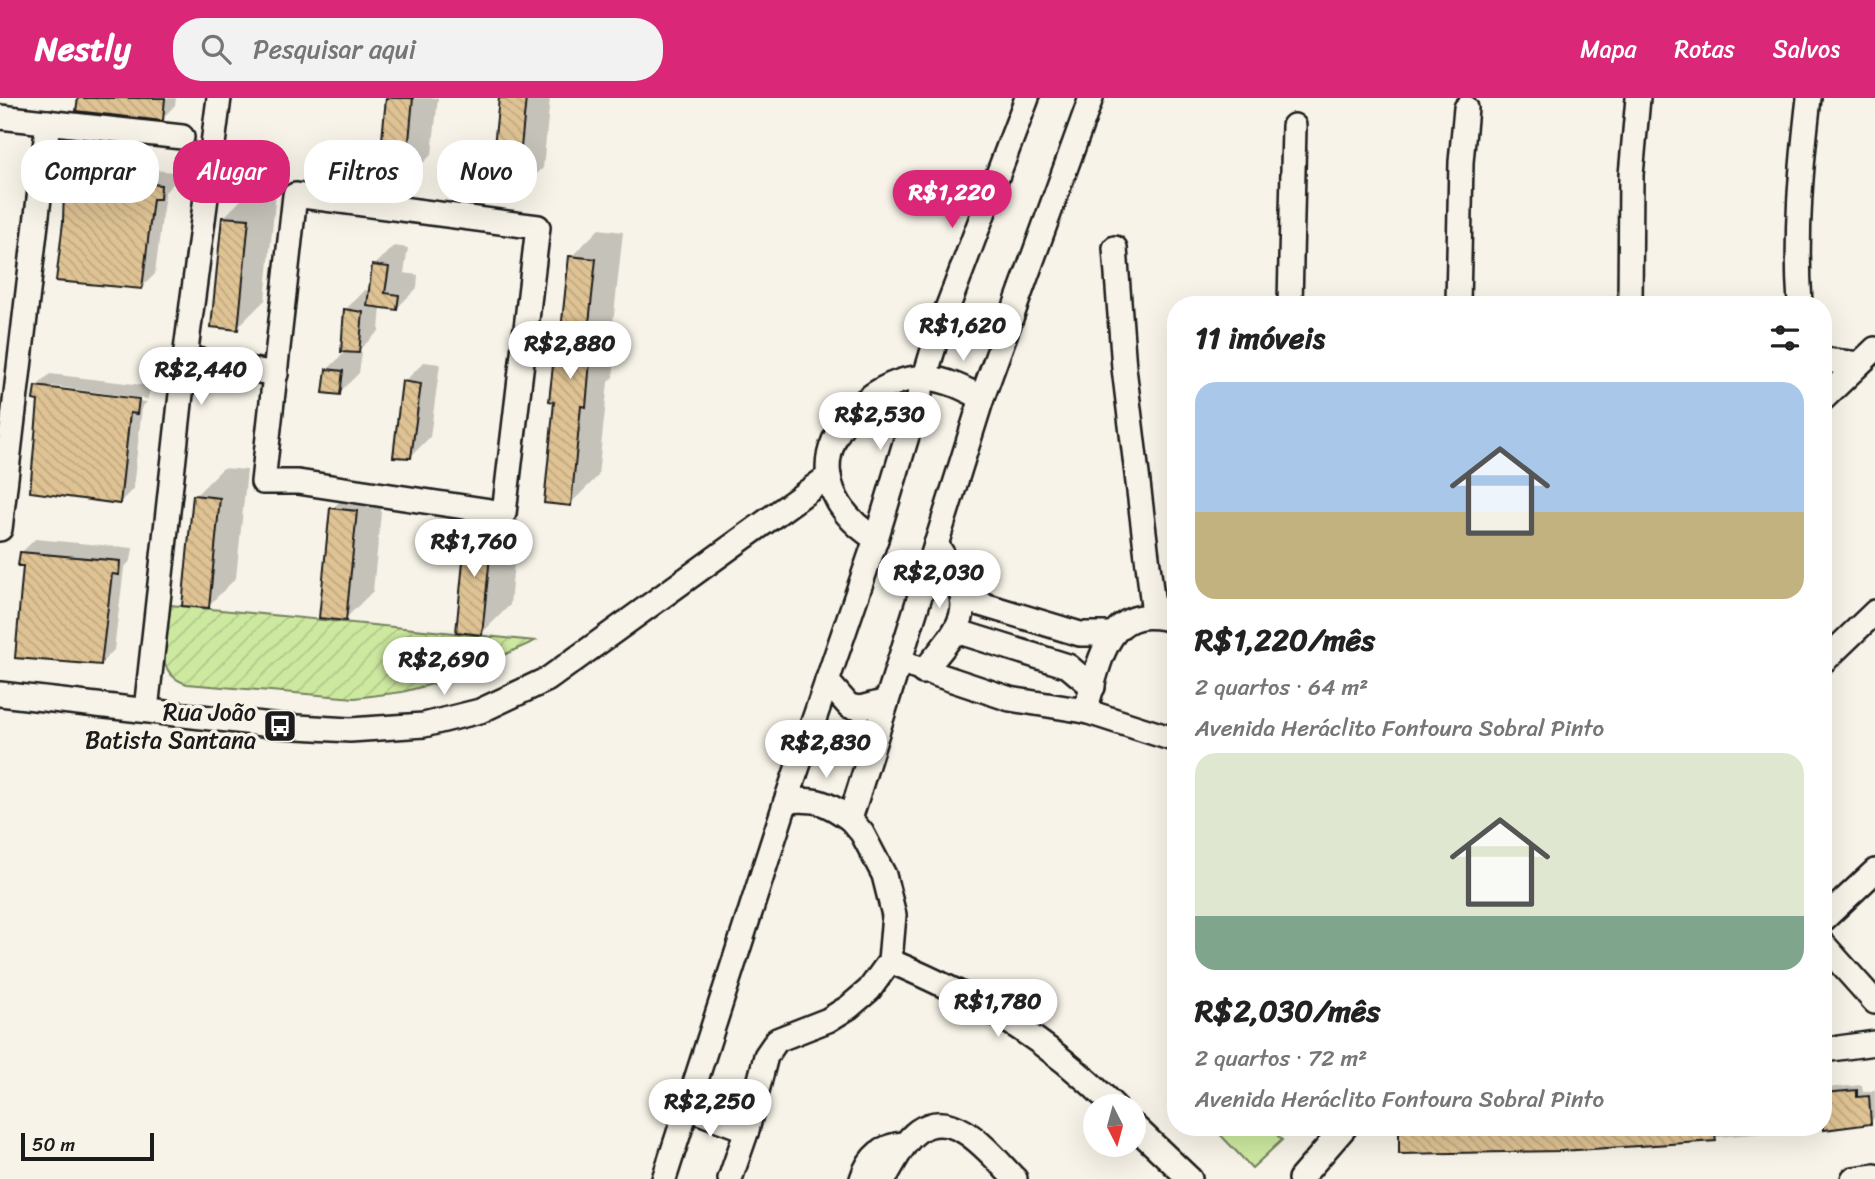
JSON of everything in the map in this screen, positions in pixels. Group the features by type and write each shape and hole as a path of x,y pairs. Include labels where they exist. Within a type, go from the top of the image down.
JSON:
{"street":[{"path":"146,710 185,358 219,98"},
{"path":"664,1179 786,802 876,539 957,278 1027,98"},
{"path":"850,820 982,398 1091,98"},
{"path":"1630,296 1631,176 1638,98"},
{"path":"1799,296 1797,258 1800,175 1809,98"},
{"path":"1458,296 1461,162 1466,108"},
{"path":"0,117 182,137"},
{"path":"0,529 48,122"},
{"path":"1290,296 1294,126"},
{"path":"295,195 538,227 504,513 298,482 263,482 276,374 295,195"},
{"path":"964,599 1080,634 1109,634 1133,619 1165,617 1130,424 1115,248"},
{"path":"1832,359 1867,356"},
{"path":"1832,390 1867,356"},
{"path":"185,358 276,374"},
{"path":"876,539 858,528 841,508 829,476 830,451 847,420 866,397 894,383 925,378 957,384 982,398"},
{"path":"0,694 350,730 424,725 480,710 548,679 829,476"},
{"path":"923,672 956,631 963,617 964,599 959,579 936,544"},
{"path":"1832,653 1875,612"},
{"path":"956,631 1068,666 1093,687"},
{"path":"1085,711 1109,634"},
{"path":"899,662 1010,699 1085,711 1167,737"},
{"path":"827,681 849,706 860,708 887,701"},
{"path":"730,1179 747,1130 766,1056 777,1040 828,1020 849,1007 869,990 890,961 894,915 884,875 862,833 832,806 811,798 786,802"},
{"path":"1832,911 1875,871"},
{"path":"1832,954 1875,1002"},
{"path":"890,961 959,990 1026,1031 1102,1094"},
{"path":"1832,1049 1875,1043"},
{"path":"688,1108 747,1130"},
{"path":"884,1179 905,1144 919,1130 937,1123 957,1127 1015,1179"},
{"path":"1300,1179 1337,1136"},
{"path":"1146,1137 1190,1179"},
{"path":"862,1179 868,1164 877,1153 890,1145 905,1144"},
{"path":"1853,1179 1875,1176"}],"green space":[{"path":"170,605 535,641 448,680 402,692 355,698 187,684 176,679 164,662 164,640"},
{"path":"1222,1136 1278,1136 1282,1140 1252,1168"}],"building":[{"path":"78,98 165,98 163,121 76,111"},
{"path":"386,98 413,98 409,140 382,140"},
{"path":"499,98 526,98 522,140 495,140"},
{"path":"64,203 153,203 142,289 56,281"},
{"path":"222,217 249,219 238,330 211,327"},
{"path":"569,256 596,259 585,360 590,361 586,407 581,406 571,506 544,503 554,402 549,401 554,357 558,358"},
{"path":"372,265 389,267 385,293 399,295 397,310 367,306"},
{"path":"344,309 363,312 359,353 341,352"},
{"path":"326,369 343,371 340,395 323,393"},
{"path":"402,381 421,384 411,458 393,457"},
{"path":"35,386 139,399 137,414 130,413 120,504 30,492 38,401 33,400"},
{"path":"193,495 220,498 209,608 182,606"},
{"path":"330,508 357,511 346,621 319,618"},
{"path":"467,522 493,526 482,635 456,632"},
{"path":"20,552 120,561 119,575 112,574 101,665 15,658 23,566 18,566"},
{"path":"1857,1090 1857,1097 1869,1096 1871,1124 1832,1129 1832,1092"},
{"path":"1399,1136 1715,1136 1716,1141 1561,1151 1399,1154"}],"place":[{"name":"Rua João Batista Santana","path":"280,726"}]}
